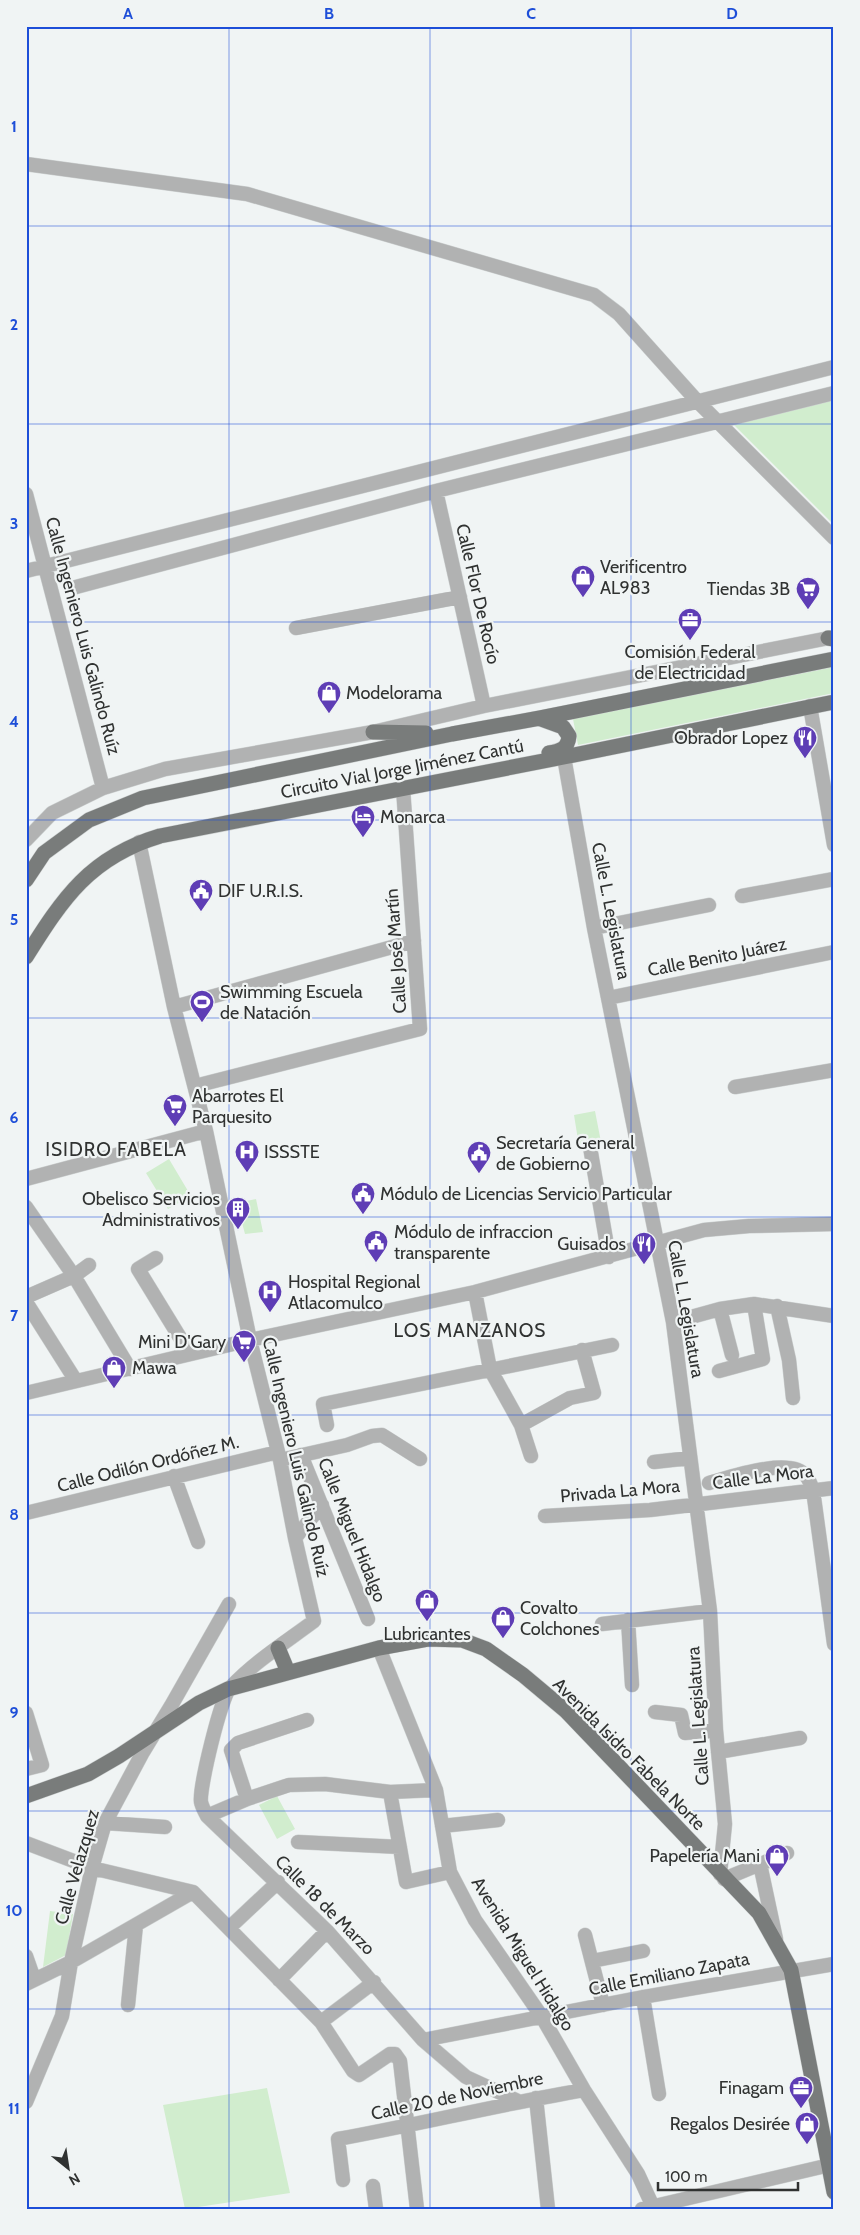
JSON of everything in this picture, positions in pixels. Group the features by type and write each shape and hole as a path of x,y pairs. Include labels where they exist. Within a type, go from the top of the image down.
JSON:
{"main road":[{"name":"Circuito Vial Jorge Jiménez Cantú","path":"26,880 44,853 88,820 143,798 452,734 834,659"},
{"name":"Circuito Vial Jorge Jiménez Cantú","path":"26,957 67,896 82,879 117,853 139,842 160,836 834,702"},
{"path":"457,777 474,768 564,749 569,742 569,736 566,731 554,723 540,718"},
{"path":"373,732 452,734"},
{"name":"Avenida Isidro Fabela Norte","path":"29,1798 88,1774 199,1703 228,1689 379,1648 428,1639 462,1640 486,1649 566,1711 759,1913 791,1970 831,2165 834,2192"},
{"path":"278,1648 288,1672"}],"street":[{"path":"26,164 248,194 594,295 619,314 697,401 834,538"},
{"path":"26,570 834,367"},
{"path":"76,587 436,491 719,423 834,393"},
{"name":"Calle Flor De Rocío","path":"436,491 484,706"},
{"name":"Calle Ingeniero Luis Galindo Ruíz","path":"26,494 103,788"},
{"path":"296,628 460,597"},
{"path":"26,840 52,813 103,788 165,769 373,732 484,706 832,638"},
{"path":"810,706 833,829 834,845"},
{"name":"Calle L. Legislatura","path":"564,757 594,928 672,1322 710,1611 716,1730 725,1824 722,1876"},
{"name":"Calle José Martín","path":"195,1086 420,1029 403,788"},
{"name":"Calle Ingeniero Luis Galindo Ruíz","path":"139,842 174,1007 206,1132 250,1340 279,1456 314,1621 228,1689"},
{"path":"742,896 834,879"},
{"path":"594,928 709,906"},
{"path":"174,1007 414,941"},
{"name":"Calle Benito Juárez","path":"608,998 834,952"},
{"path":"735,1087 834,1070"},
{"path":"26,1179 206,1132"},
{"path":"590,1147 609,1257"},
{"path":"26,1207 74,1276 130,1369"},
{"path":"26,1393 250,1340 475,1292 704,1230 749,1226 834,1224"},
{"path":"156,1258 138,1268 190,1354"},
{"path":"26,1297 74,1276 89,1265"},
{"path":"475,1292 490,1369 521,1425 531,1456"},
{"path":"26,1302 76,1381"},
{"path":"672,1322 720,1309 754,1304 834,1316"},
{"path":"719,1371 763,1359 754,1304"},
{"path":"777,1306 789,1360 793,1398"},
{"path":"720,1309 732,1355"},
{"path":"327,1425 323,1404 582,1350 612,1346"},
{"path":"521,1425 570,1398 594,1393 582,1350"},
{"name":"Calle Odilón Ordóñez M.","path":"26,1513 174,1476 279,1456 301,1455 348,1445 372,1436 382,1435 420,1458"},
{"name":"Calle Miguel Hidalgo","path":"301,1455 368,1619"},
{"path":"654,1462 690,1458"},
{"path":"710,1483 752,1471 787,1467 801,1471 806,1476 813,1490 834,1644"},
{"path":"174,1476 198,1542"},
{"name":"Calle La Mora","path":"697,1504 834,1488"},
{"path":"295,1538 322,1504"},
{"name":"Privada La Mora","path":"545,1516 650,1510 697,1504"},
{"name":"Calle Velazquez","path":"26,2102 62,2016 71,1962 92,1868 105,1823 229,1604"},
{"path":"602,1624 710,1611"},
{"path":"628,1620 632,1685"},
{"name":"Avenida Miguel Hidalgo","path":"379,1648 436,1790 450,1872 475,1920 542,2017 584,2090 638,2174 650,2208"},
{"path":"228,1689 202,1784 201,1803 207,1816 289,1784 325,1784 390,1792 436,1790"},
{"path":"655,1712 681,1715 685,1732 716,1730"},
{"path":"26,1713 42,1765 26,1769"},
{"path":"247,1799 231,1750 238,1743 307,1720"},
{"path":"718,1752 800,1738"},
{"path":"390,1792 406,1882 450,1872"},
{"name":"Calle 18 de Marzo","path":"207,1816 327,1931 374,1982 423,2040 466,2076 518,2101"},
{"path":"442,1826 498,1820"},
{"path":"105,1823 165,1827"},
{"path":"298,1842 400,1847"},
{"path":"26,1843 92,1868 193,1892 321,2022 353,2071 359,2075 390,2054 395,2054 400,2061 417,2209"},
{"path":"722,1876 787,1853"},
{"path":"760,1864 776,1942"},
{"path":"229,1928 278,1882"},
{"path":"26,1956 30,1981 71,1962 193,1892"},
{"path":"128,2005 136,1926"},
{"path":"279,1980 327,1931"},
{"path":"585,1935 603,2005"},
{"path":"592,1961 643,1951"},
{"name":"Calle Emiliano Zapata","path":"423,2040 643,1997 834,1964"},
{"path":"321,2022 374,1982"},
{"path":"643,1997 659,2094"},
{"name":"Calle 20 de Noviembre","path":"343,2180 338,2139 407,2126 518,2101 584,2090"},
{"path":"536,2098 548,2209"},
{"path":"650,2208 831,2165"},
{"path":"373,2186 376,2209"}],"green space":[{"path":"834,398 834,525 733,424"},
{"path":"834,667 834,693 578,745 573,719"},
{"path":"595,1111 601,1142 579,1146 574,1115"},
{"path":"169,1159 191,1196 168,1209 146,1173"},
{"path":"256,1199 263,1232 245,1234 241,1219 234,1221 232,1204"},
{"path":"277,1796 295,1829 277,1839 259,1805"},
{"path":"50,1911 73,1914 66,1955 43,1967"},
{"path":"267,2088 290,2193 185,2209 163,2105"}],"place":[{"name":"Verificentro AL983","path":"583,598"},
{"name":"Tiendas 3B","path":"808,610"},
{"name":"Comisión Federal de Electricidad","path":"690,641"},
{"name":"Modelorama","path":"329,714"},
{"name":"Obrador Lopez","path":"805,759"},
{"name":"Monarca","path":"363,838"},
{"name":"DIF U.R.I.S.","path":"201,912"},
{"name":"Swimming Escuela de Natación","path":"202,1023"},
{"name":"Abarrotes El Parquesito","path":"175,1127"},
{"name":"ISSSTE","path":"247,1173"},
{"name":"Secretaría General de Gobierno","path":"479,1174"},
{"name":"Módulo de Licencias Servicio Particular","path":"363,1215"},
{"name":"Obelisco Servicios Administrativos","path":"238,1230"},
{"name":"Módulo de infraccion transparente","path":"376,1263"},
{"name":"Guisados","path":"644,1265"},
{"name":"Hospital Regional Atlacomulco","path":"270,1313"},
{"name":"Mini D'Gary","path":"244,1363"},
{"name":"Mawa","path":"114,1389"},
{"name":"Lubricantes","path":"427,1622"},
{"name":"Covalto Colchones","path":"503,1639"},
{"name":"Papelería Mani","path":"777,1877"},
{"name":"Finagam","path":"801,2109"},
{"name":"Regalos Desirée","path":"807,2145"}],"district":[{"name":"ISIDRO FABELA","path":"116,1149"},
{"name":"LOS MANZANOS","path":"470,1330"}]}
